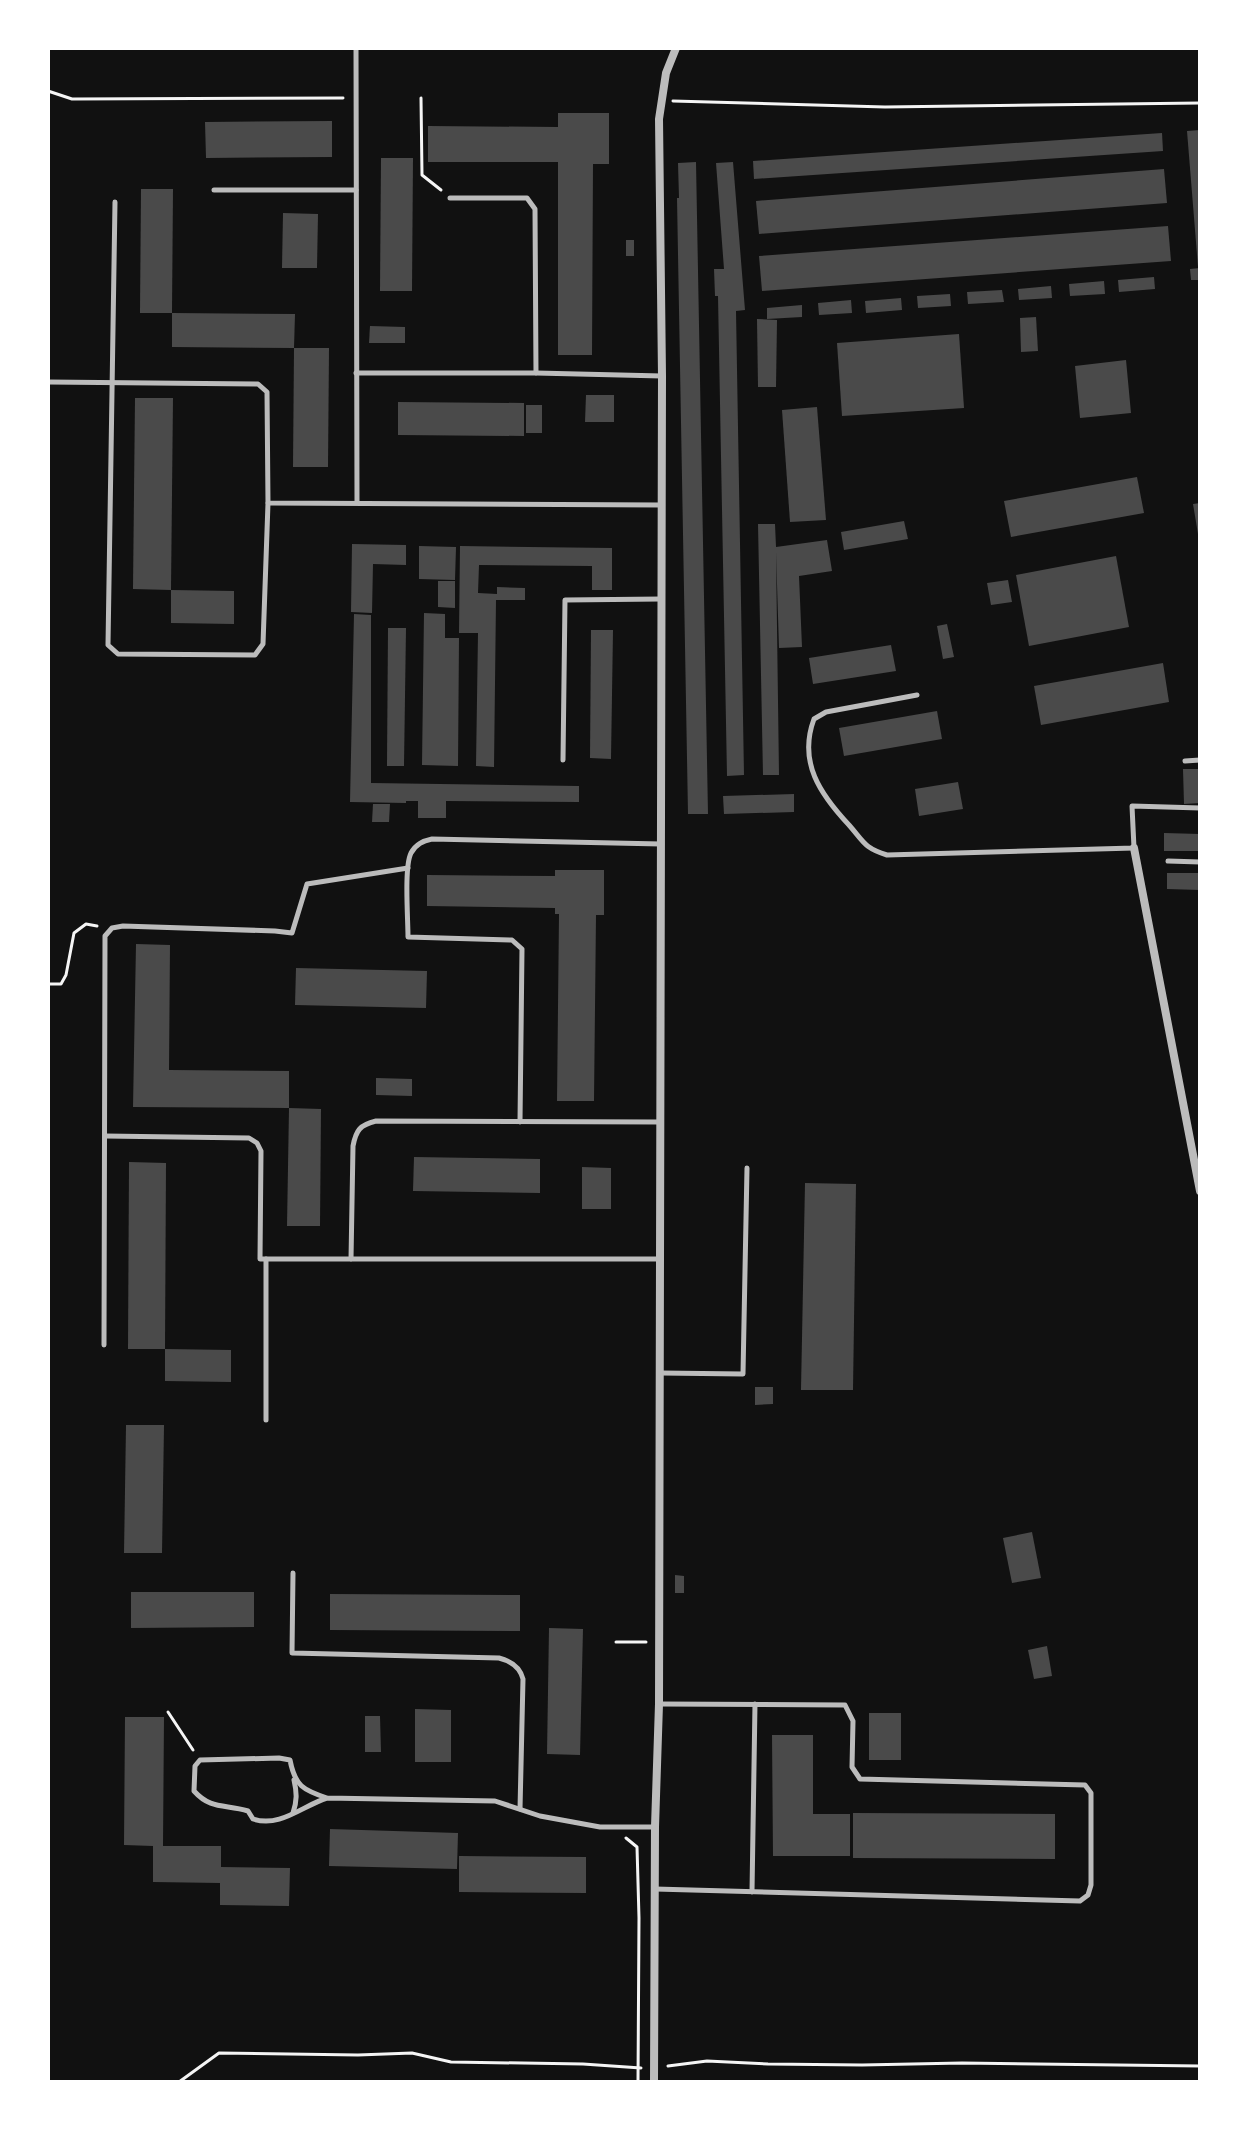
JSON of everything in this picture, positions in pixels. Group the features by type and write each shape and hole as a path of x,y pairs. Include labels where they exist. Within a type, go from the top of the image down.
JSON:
{"street":[{"path":"654,2082 660,1373 662,376 659,119 666,73 676,48"},
{"path":"1134,848 1200,1191"}],"lane":[{"path":"356,48 357,502"},
{"path":"214,190 356,190"},
{"path":"450,198 527,198 535,209 536,373"},
{"path":"48,382 111,382 258,384 267,392 268,503 263,644 255,655 118,654 108,645 111,382 115,202"},
{"path":"356,373 662,376"},
{"path":"268,503 662,505"},
{"path":"563,760 565,600 661,599"},
{"path":"917,695 826,712 814,719 809,734 808,758 817,782 830,804 870,849 887,855 1134,848 1132,806 1200,808"},
{"path":"1185,761 1200,760"},
{"path":"520,1122 522,949 512,940 408,937 408,868 411,853 420,842 432,839 661,844"},
{"path":"1168,861 1200,862"},
{"path":"104,1345 105,936 112,928 123,926 292,933 307,884 408,868"},
{"path":"351,1259 353,1146 356,1131 363,1124 376,1121 660,1122"},
{"path":"105,1136 249,1138 257,1143 261,1151 260,1259 660,1259"},
{"path":"660,1373 743,1374 747,1168"},
{"path":"266,1259 266,1420"},
{"path":"293,1573 292,1653 499,1658 509,1661 521,1671 520,1809"},
{"path":"654,1889 1080,1901 1088,1895 1091,1885 1091,1793 1085,1785 860,1779 852,1767 853,1721 845,1705 659,1704"},
{"path":"752,1892 755,1704"},
{"path":"292,1814 297,1803 297,1791 290,1760 200,1760 195,1766 194,1791 203,1801 248,1811 253,1819 261,1822 276,1821 292,1814 311,1803 327,1798 495,1801 540,1816 600,1827 655,1827"},
{"path":"294,1779 310,1792 327,1798"}],"path":[{"path":"48,91 72,99 347,98"},
{"path":"421,98 422,175 450,198"},
{"path":"669,101 885,107 1200,103"},
{"path":"48,984 61,984 66,975 74,933 86,924 112,928"},
{"path":"616,1642 646,1642"},
{"path":"168,1712 200,1760"},
{"path":"616,1838 626,1838 637,1847 638,2082"},
{"path":"179,2082 219,2053 412,2053 451,2062 654,2068 707,2061 1200,2066"}],"building":[{"path":"558,113 609,113 609,164 593,164 592,355 558,355 558,162 428,162 428,126 558,127"},
{"path":"332,121 332,157 206,158 205,122"},
{"path":"1200,130 1200,267 1198,267 1187,131"},
{"path":"1162,133 1163,151 754,179 753,161"},
{"path":"381,158 413,158 412,291 380,291"},
{"path":"696,162 708,814 688,814 677,198 678,163"},
{"path":"733,162 745,310 736,311 744,775 727,776 718,296 715,296 714,269 724,269 716,163"},
{"path":"1164,169 1167,203 759,234 756,201"},
{"path":"141,189 173,189 172,313 140,313"},
{"path":"283,213 318,214 317,268 282,268"},
{"path":"1168,226 1171,261 762,291 759,256"},
{"path":"626,240 634,240 634,256 626,256"},
{"path":"1200,268 1200,280 1191,280 1190,269"},
{"path":"1154,277 1155,289 1119,292 1118,280"},
{"path":"1104,281 1105,294 1070,296 1069,284"},
{"path":"1051,286 1052,298 1019,300 1018,289"},
{"path":"1002,290 1004,302 968,304 967,292"},
{"path":"950,294 951,306 918,308 917,296"},
{"path":"901,298 902,310 866,313 865,301"},
{"path":"851,300 852,313 819,315 818,303"},
{"path":"802,305 802,317 767,319 767,308"},
{"path":"172,313 295,314 294,348 172,347"},
{"path":"1036,317 1038,351 1021,352 1020,318"},
{"path":"757,319 777,320 776,387 758,387"},
{"path":"370,326 405,327 405,343 369,343"},
{"path":"959,334 964,408 842,416 837,343"},
{"path":"294,348 329,348 328,467 293,467"},
{"path":"1126,360 1131,413 1080,418 1075,366"},
{"path":"586,395 614,395 614,422 585,422"},
{"path":"135,398 173,398 171,590 133,589"},
{"path":"398,402 524,403 524,436 398,435"},
{"path":"526,405 542,405 542,433 526,433"},
{"path":"817,407 826,520 790,522 782,410"},
{"path":"1137,477 1144,513 1011,537 1004,501"},
{"path":"1200,503 1200,534 1198,534 1193,504"},
{"path":"904,521 908,539 844,550 841,532"},
{"path":"758,524 775,524 776,547 827,540 832,571 799,576 802,647 779,648 776,552 779,775 763,775"},
{"path":"352,544 406,545 406,565 373,564 372,613 351,612"},
{"path":"419,546 456,547 455,580 419,579"},
{"path":"460,546 612,548 612,590 592,590 592,566 479,565 478,593 497,594 497,587 525,588 525,600 496,600 494,767 476,766 478,633 459,633"},
{"path":"1116,556 1129,627 1029,646 1016,575"},
{"path":"1008,580 1012,602 991,605 987,583"},
{"path":"438,581 455,581 455,608 438,607"},
{"path":"171,590 234,591 234,624 171,623"},
{"path":"424,613 445,614 445,638 459,638 458,766 422,765"},
{"path":"354,614 371,615 371,783 579,786 579,802 446,801 446,818 418,818 418,801 350,802"},
{"path":"947,624 954,657 943,659 937,626"},
{"path":"388,628 406,628 404,766 387,766"},
{"path":"591,630 613,630 611,759 590,758"},
{"path":"891,645 896,671 813,684 809,658"},
{"path":"1163,663 1169,702 1041,725 1034,686"},
{"path":"937,711 942,739 844,756 839,728"},
{"path":"1183,769 1200,769 1200,803 1184,804"},
{"path":"958,782 963,809 919,816 915,789"},
{"path":"794,794 794,812 724,814 723,796"},
{"path":"373,804 390,804 389,822 372,822"},
{"path":"1164,833 1200,834 1200,851 1164,851"},
{"path":"555,870 604,870 604,915 596,915 594,1101 557,1101 559,914 555,914 555,908 427,906 427,875 555,876"},
{"path":"1167,873 1200,873 1200,890 1167,889"},
{"path":"136,944 170,945 169,1070 289,1071 289,1108 133,1107"},
{"path":"296,968 427,971 426,1008 295,1005"},
{"path":"376,1078 412,1079 412,1096 376,1095"},
{"path":"289,1108 321,1109 320,1226 287,1226"},
{"path":"414,1157 540,1159 540,1193 413,1191"},
{"path":"129,1162 166,1163 165,1349 128,1349"},
{"path":"582,1167 611,1168 611,1209 582,1209"},
{"path":"805,1183 856,1184 853,1390 801,1390"},
{"path":"165,1349 231,1350 231,1382 165,1381"},
{"path":"755,1387 773,1387 773,1404 755,1405"},
{"path":"126,1425 164,1425 162,1553 124,1553"},
{"path":"1032,1532 1041,1578 1012,1583 1003,1538"},
{"path":"675,1575 684,1576 684,1593 675,1593"},
{"path":"131,1592 254,1592 254,1627 131,1628"},
{"path":"330,1594 520,1595 520,1631 330,1630"},
{"path":"549,1628 583,1629 580,1755 547,1754"},
{"path":"1047,1646 1052,1676 1034,1679 1028,1650"},
{"path":"415,1709 451,1710 451,1762 415,1762"},
{"path":"869,1713 901,1713 901,1760 869,1760"},
{"path":"365,1716 380,1716 381,1752 365,1752"},
{"path":"125,1717 164,1717 163,1846 221,1846 221,1867 290,1868 289,1906 220,1905 220,1883 153,1882 153,1846 124,1845"},
{"path":"772,1735 813,1735 813,1814 850,1814 850,1856 773,1856"},
{"path":"853,1813 1055,1814 1055,1859 853,1858"},
{"path":"330,1829 458,1833 457,1869 329,1866"},
{"path":"459,1856 586,1857 586,1893 459,1892"}]}
